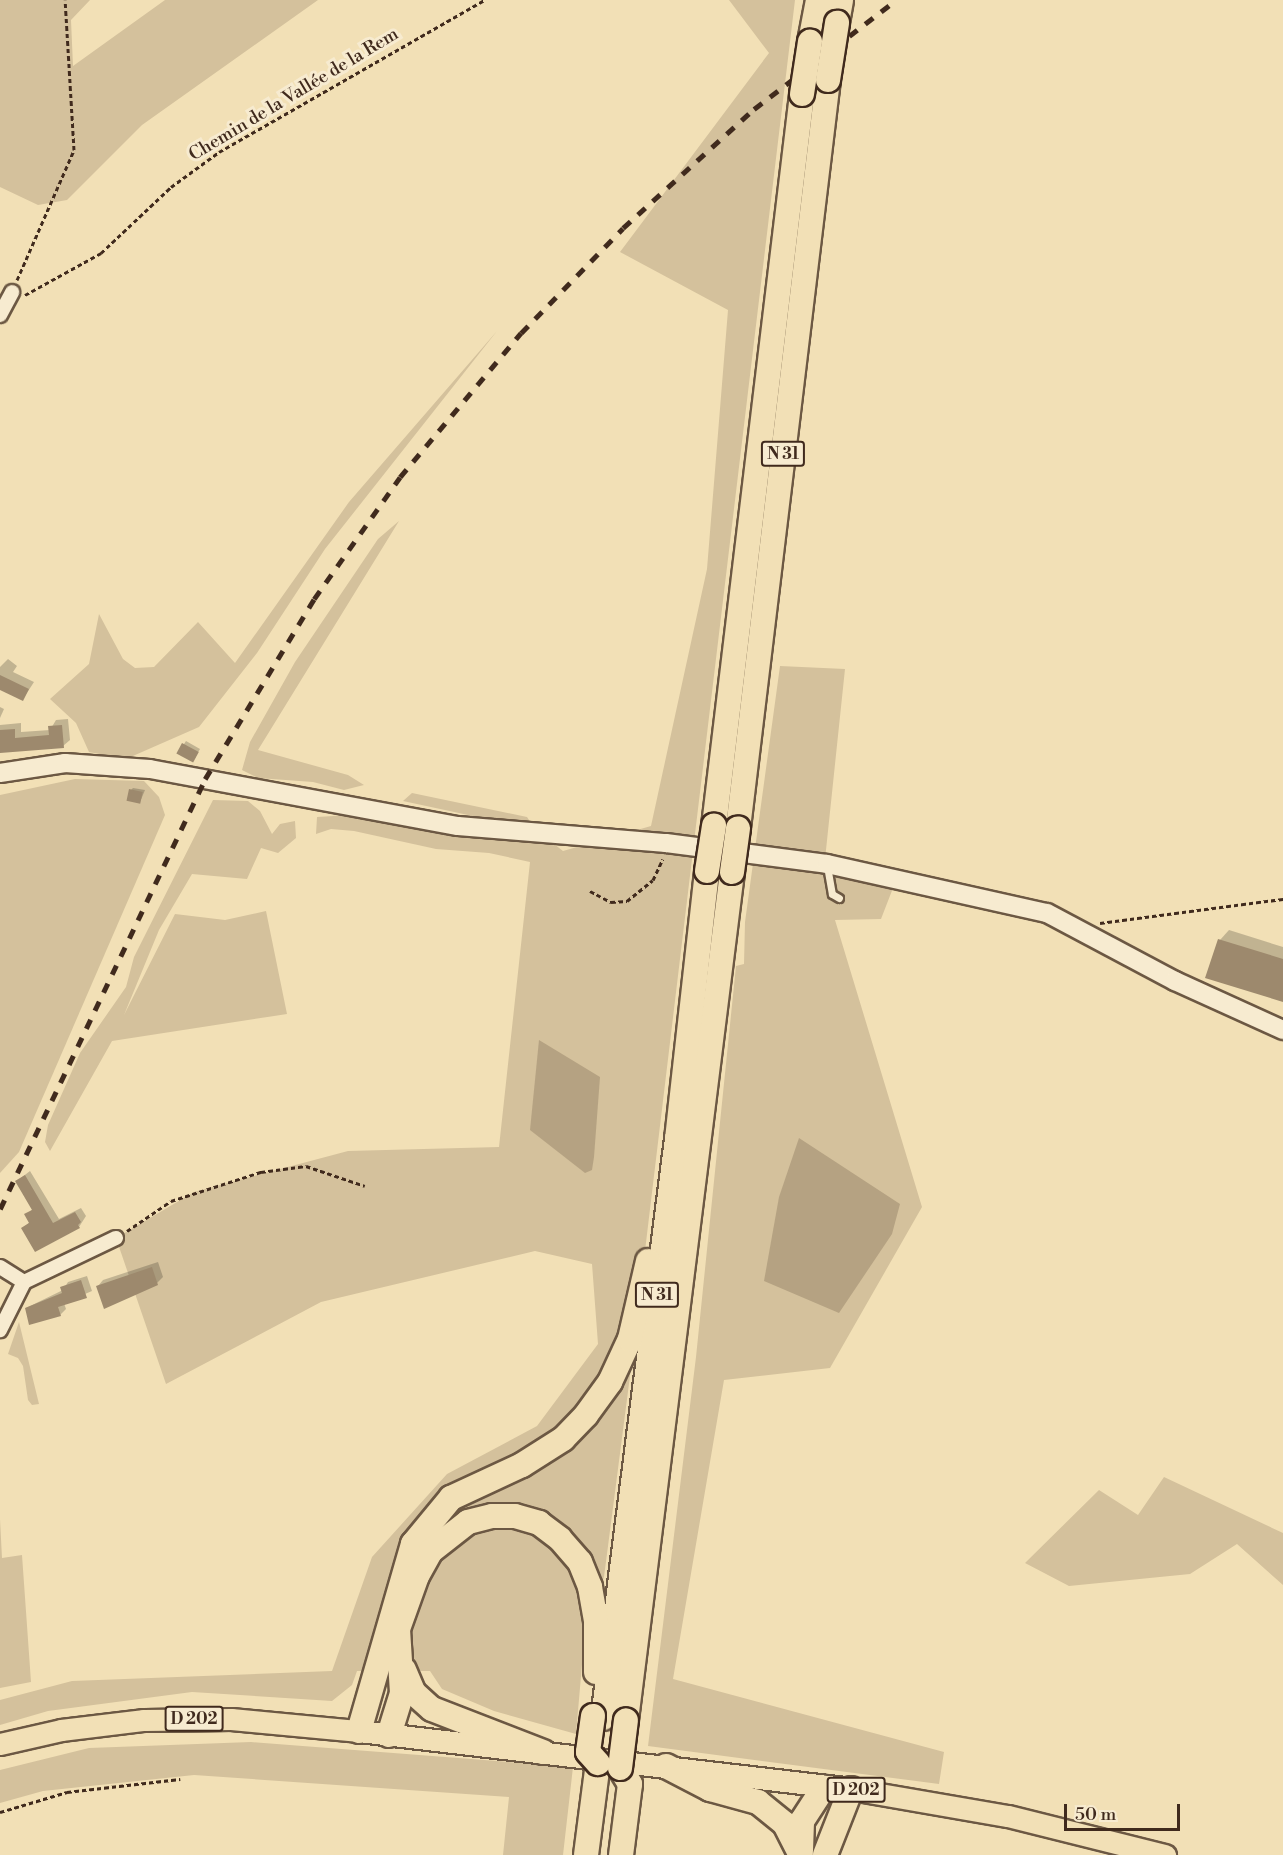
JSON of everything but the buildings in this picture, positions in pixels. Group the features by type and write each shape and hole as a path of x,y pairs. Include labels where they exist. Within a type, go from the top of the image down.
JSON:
{"highway":[{"name":"N 31","path":"609,1855 612,1806 607,1718 802,94 819,0"},
{"name":"N 31","path":"607,1718 738,828 828,80 839,12"},
{"path":"359,1731 413,1544 451,1498 522,1465 563,1439 610,1382 630,1339 677,1139"},
{"path":"389,1735 402,1693 398,1629 417,1576 431,1551 468,1522 492,1516 515,1516 539,1523 560,1539 580,1562 590,1587 596,1621 607,1718"},
{"path":"399,1660 414,1693 432,1709 543,1752"},
{"path":"609,1765 630,1784 612,1806 621,1855"},
{"path":"666,1766 710,1789 758,1802 785,1824 801,1855"},
{"path":"801,1855 802,1821 824,1787"},
{"path":"825,1855 851,1790"},
{"name":"N 31","path":"586,1855 612,1806"}],"main road":[{"name":"D 202","path":"0,1744 61,1730 144,1720 231,1719 359,1731 666,1766 851,1790 1008,1816 1165,1855"}],"street":[{"path":"0,315 9,297"},
{"path":"0,773 65,763 150,769 458,826 666,843 827,864 1054,915 1175,981 1283,1030"},
{"path":"0,1330 24,1282 116,1238"},
{"path":"0,1267 24,1282"}],"lane":[{"path":"827,864 831,894 839,898"}],"path":[{"path":"9,297 74,150 65,0"},
{"name":"Chemin de la Vallée de la Rem","path":"9,297 40,290 101,253 171,187 219,152 484,0"},
{"path":"590,891 611,902 627,901 653,880 663,864 666,843"},
{"path":"1091,922 1283,899"},
{"path":"116,1238 171,1201 261,1172 306,1166 365,1186"},
{"path":"0,1812 68,1792 180,1779"}],"shaded area":[{"path":"0,0 90,0 71,20 73,66 165,0 318,0 142,125 67,200 38,205 0,187"},
{"path":"729,0 795,0 630,1376 604,1577 585,1630 576,1734 494,1711 442,1689 430,1671 357,1671 352,1685 332,1701 192,1692 48,1711 0,1725 0,1700 72,1681 332,1671 372,1557 447,1474 537,1426 598,1344 592,1264 535,1251 321,1302 166,1384 116,1238 194,1192 348,1151 499,1147 530,862 489,853 436,849 354,831 331,829 316,834 317,817 350,815 554,844 563,851 651,826 707,569 728,310 620,252 769,53"},
{"path":"497,331 325,549 257,653 199,727 126,759 89,752 76,723 50,699 89,664 99,614 123,659 135,668 154,667 198,622 235,663 349,502"},
{"path":"399,521 258,750 348,775 364,785 344,790 313,782 258,778 242,770 250,742 295,662 378,539"},
{"path":"780,666 845,669 824,869 893,888 881,919 835,920 922,1207 830,1368 724,1380 673,1679 944,1752 939,1784 648,1746 696,1357 736,966 744,964 745,922"},
{"path":"75,779 144,781 159,797 165,815 19,1152 0,1173 0,795"},
{"path":"412,793 527,817 531,823 524,827 403,801"},
{"path":"213,800 248,801 260,811 272,834 280,824 295,821 296,838 278,853 261,848 247,879 192,874 159,930 124,1015 175,914 225,920 266,911 287,1014 112,1041 50,1151 45,1142 48,1125 80,1053 126,987 134,957"},
{"path":"539,1040 600,1077 592,1170 585,1173 530,1130"},
{"path":"799,1138 900,1204 892,1234 839,1313 764,1281 779,1197"},
{"path":"19,1322 39,1404 32,1405 28,1400 23,1366 18,1358 8,1354"},
{"path":"1164,1477 1283,1533 1283,1585 1237,1544 1190,1574 1069,1586 1025,1563 1099,1490 1138,1515"},
{"path":"0,1519 2,1558 22,1555 31,1682 0,1688"},
{"path":"251,1742 573,1767 563,1855 503,1855 509,1797 194,1775 43,1791 0,1803 0,1770 89,1748"}],"railway":[{"path":"0,1209 205,779 314,599 400,477 521,333 623,228 754,109 896,0"}]}
